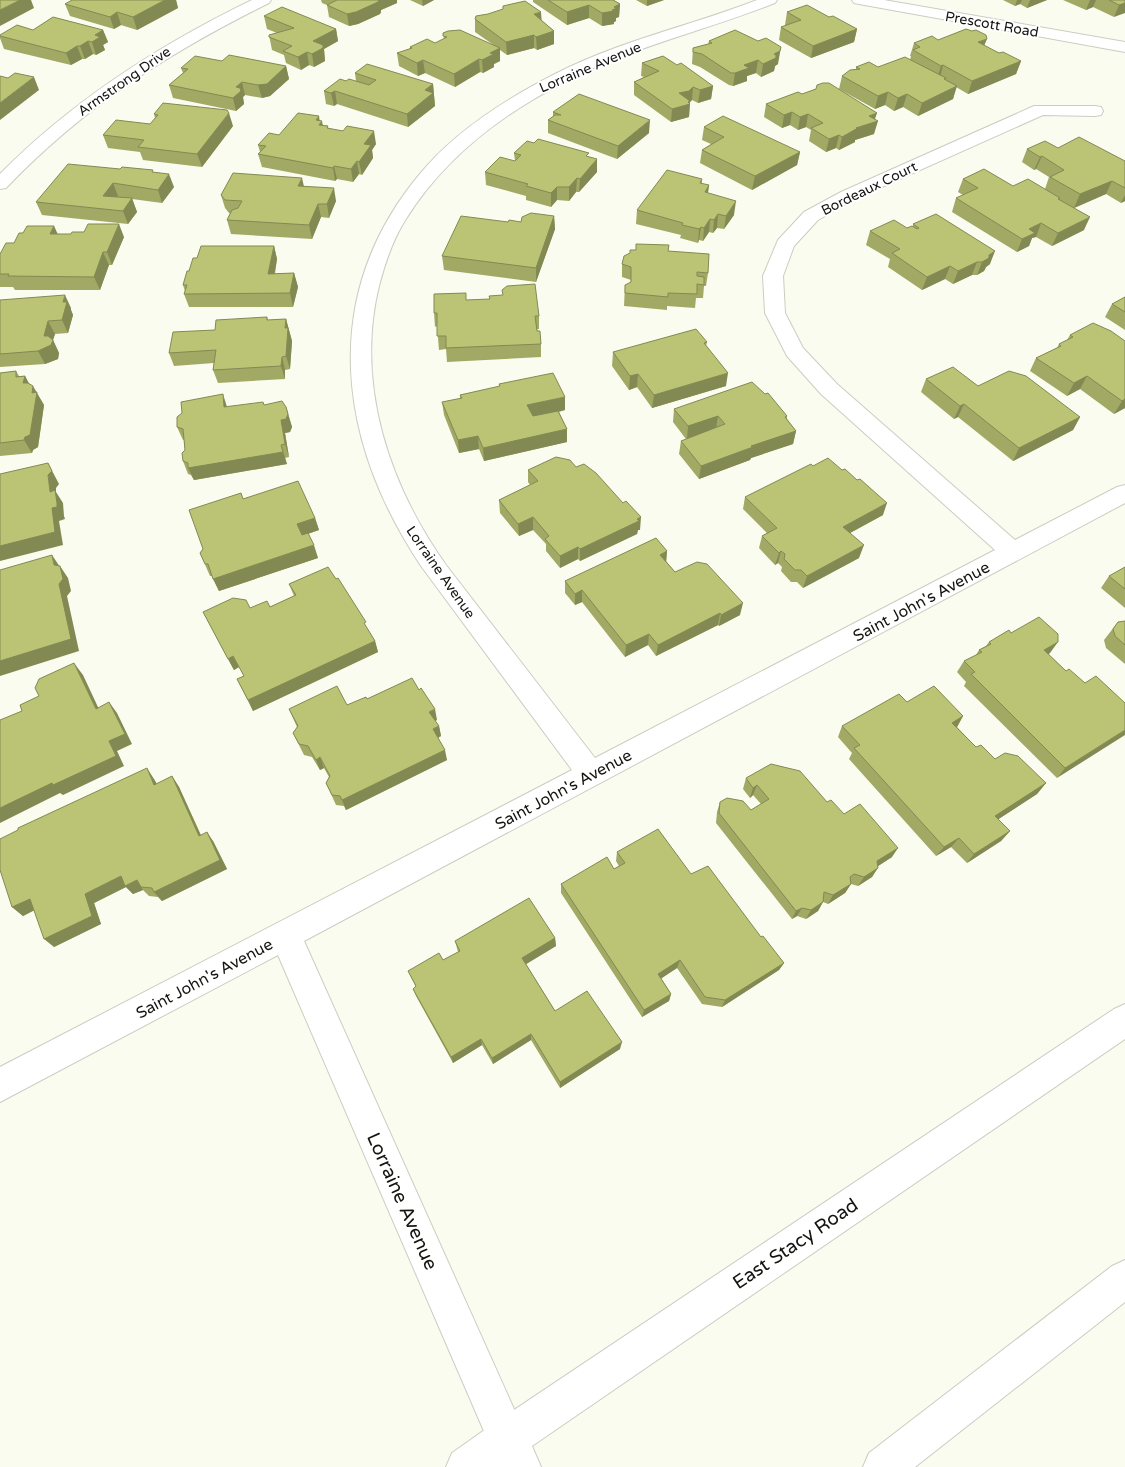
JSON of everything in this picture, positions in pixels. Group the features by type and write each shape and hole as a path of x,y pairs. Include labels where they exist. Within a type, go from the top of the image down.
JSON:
{"street":[{"name":"Armstrong Drive","path":"0,184 63,125 117,84 173,47 231,15 264,0"},
{"name":"Lorraine Avenue","path":"591,774 458,599 414,536 383,475 364,407 359,361 362,309 376,262 396,219 423,180 456,146 494,116 536,90 582,68 770,0"},
{"name":"Prescott Road","path":"859,0 1125,47"},
{"name":"Bordeaux Court","path":"1013,552 829,389 794,351 775,313 772,276 785,244 810,216 847,196 1040,110 1095,112"},
{"name":"Saint John's Avenue","path":"0,1085 1125,493"},
{"name":"Lorraine Avenue","path":"285,935 514,1453"},
{"name":"East Stacy Road","path":"466,1467 514,1453 1125,1020"},
{"path":"883,1467 1125,1279"}],"building":[{"path":"0,0 20,0 0,10"},
{"path":"72,0 165,0 133,17 117,12 110,17 65,4"},
{"path":"337,0 379,0 356,12 347,14 327,5"},
{"path":"548,0 613,0 620,4 614,7 617,8 612,10 614,11 602,13 589,5 567,12"},
{"path":"1109,0 1125,0 1125,3 1119,5"},
{"path":"525,1 541,12 534,14 554,31 536,37 534,35 506,42 475,19 476,16 503,9 503,6"},
{"path":"807,5 857,29 813,46 781,27 801,20 787,12"},
{"path":"282,7 336,29 313,41 323,45 323,48 312,54 307,52 298,57 283,51 292,46 269,37 269,35 294,28 264,16"},
{"path":"53,17 103,30 95,35 100,37 92,42 88,41 66,53 0,36 17,25 33,30"},
{"path":"966,29 976,30 986,35 987,39 978,42 999,53 1003,52 1021,61 972,81 913,50 920,47 914,43 932,36 938,40"},
{"path":"460,30 500,48 490,53 494,54 482,60 479,59 454,74 423,60 417,63 397,53 412,48 410,47 427,39 435,43 447,37 443,36 443,33"},
{"path":"735,30 758,41 766,38 781,47 780,51 774,54 776,58 763,64 758,60 744,65 749,68 735,73 731,73 702,54 693,52 693,48 712,43 709,41"},
{"path":"229,55 286,66 267,84 258,85 242,82 236,87 240,88 241,91 233,98 169,85 188,69 181,68 195,56 222,61"},
{"path":"663,56 677,65 681,63 713,86 700,90 693,87 689,91 679,93 690,101 688,102 690,104 672,109 634,82 659,71 642,63"},
{"path":"905,57 946,78 944,79 957,86 922,103 907,94 898,98 888,92 878,96 842,76 850,70 860,69 856,67 869,62 878,67"},
{"path":"367,64 433,84 425,90 433,93 407,114 335,91 331,93 324,91 340,79 346,81 349,79 369,85 376,80 355,73"},
{"path":"15,73 34,77 0,103 0,76 8,78"},
{"path":"829,83 877,113 869,116 878,121 856,128 858,128 842,137 839,135 829,139 811,128 823,123 808,114 800,117 792,112 784,115 766,104 798,92 802,94 816,89 817,85"},
{"path":"579,94 650,120 618,146 548,120 555,115 561,115 553,112"},
{"path":"163,103 227,110 229,113 197,154 138,147 144,140 103,135 116,120 150,124 158,115 154,114"},
{"path":"298,113 319,116 316,120 322,121 319,125 328,126 327,128 343,131 347,126 374,131 364,144 371,145 359,162 357,161 351,169 334,166 333,168 258,154 266,146 258,145 269,133 279,135"},
{"path":"723,116 800,152 755,176 702,150 724,137 704,127"},
{"path":"1079,137 1125,161 1125,188 1112,181 1080,194 1050,177 1064,170 1027,149 1045,141 1058,148"},
{"path":"538,139 589,153 586,156 597,159 580,179 577,178 569,187 557,187 551,193 526,186 528,184 485,172 500,157 515,161 521,155 514,153 527,141 534,143"},
{"path":"68,164 153,170 152,172 169,174 158,190 113,183 103,196 132,198 123,211 36,202"},
{"path":"984,169 1013,186 1028,179 1090,217 1058,233 1041,223 1029,229 1035,233 1022,239 956,198 978,188 963,179"},
{"path":"667,170 702,179 700,183 709,185 705,192 736,201 726,216 718,214 714,220 710,219 704,228 701,227 699,229 637,210"},
{"path":"233,173 302,178 298,186 334,188 327,204 318,204 309,225 227,220 232,210 238,208 242,201 225,200 221,195"},
{"path":"531,213 554,216 536,268 442,256 461,216 521,222 522,217"},
{"path":"936,214 995,251 982,262 977,262 958,271 950,266 927,277 892,253 900,249 870,231 894,220 907,228 912,226 917,229 919,228 913,224"},
{"path":"88,224 119,224 107,252 103,252 94,277 8,276 9,274 0,274 0,254 6,243 14,243 19,233 23,233 27,226 54,226 50,234 71,234 72,232 84,232"},
{"path":"636,244 669,245 668,251 709,254 708,273 697,272 697,276 704,277 704,285 697,284 697,294 668,293 668,297 625,293 625,285 631,282 631,267 622,264 624,256 630,253 630,250 636,250"},
{"path":"201,246 274,246 268,274 294,273 290,293 184,294 187,285 183,285 187,271 189,271 193,258 197,258"},
{"path":"535,284 539,316 535,316 537,331 540,331 541,344 446,348 446,336 437,336 437,313 434,313 434,294 466,293 466,300 490,299 489,296 503,295 502,290 507,286"},
{"path":"65,295 63,302 67,302 62,320 48,321 44,336 48,336 53,340 51,345 38,351 0,354 0,300"},
{"path":"1125,297 1125,312 1112,304"},
{"path":"267,317 267,320 286,319 285,328 288,328 286,356 282,357 281,366 213,370 216,350 169,353 173,332 215,330 216,320"},
{"path":"1093,323 1111,331 1125,341 1125,399 1122,401 1087,376 1074,383 1036,358 1061,346 1059,344 1073,337 1070,335"},
{"path":"696,329 707,342 704,343 728,373 654,395 638,374 630,376 613,352"},
{"path":"953,367 978,386 1009,371 1026,376 1080,417 1019,448 964,404 960,406 926,379"},
{"path":"16,371 16,377 25,376 23,383 33,386 32,393 37,392 30,435 25,437 24,440 0,443 0,373"},
{"path":"553,373 565,397 527,405 533,416 558,411 567,429 483,448 478,436 458,440 442,402 462,398 460,395 500,386 499,384"},
{"path":"752,382 765,394 768,393 787,416 785,417 796,431 701,466 681,441 725,424 718,416 688,426 674,409"},
{"path":"223,394 224,407 263,402 264,405 282,401 288,414 286,419 281,420 285,444 281,445 283,452 188,468 188,463 183,461 182,453 185,450 183,429 177,427 177,417 182,413 181,402"},
{"path":"556,457 570,460 576,467 584,464 596,473 623,503 626,501 641,517 637,519 639,521 580,549 578,547 560,556 545,539 549,536 533,517 518,524 499,500 538,481 528,470"},
{"path":"828,458 842,470 845,469 857,480 860,479 887,503 843,527 864,545 807,576 801,570 795,570 784,559 785,554 781,551 779,553 762,536 777,528 745,497 811,464 813,466"},
{"path":"48,463 52,471 48,475 50,492 55,490 57,503 57,507 52,508 55,532 0,546 0,474"},
{"path":"298,481 315,518 297,524 302,535 308,533 314,545 213,579 208,564 205,564 200,553 203,549 189,510 241,493 243,499"},
{"path":"656,538 667,551 660,555 675,572 697,562 707,564 743,603 658,645 649,634 626,645 582,590 575,594 565,581"},
{"path":"52,555 54,565 60,566 63,579 59,584 71,639 0,661 0,570"},
{"path":"328,567 336,579 338,578 366,622 364,623 375,641 248,700 237,679 244,676 233,656 228,659 203,612 233,598 246,600 250,608 267,601 270,607 296,595 289,584"},
{"path":"1125,567 1125,589 1109,576"},
{"path":"1039,617 1058,634 1058,642 1044,650 1066,671 1069,669 1085,683 1096,676 1125,703 1125,730 1065,768 971,674 975,672 964,661 982,652 979,650 991,644 989,642 1009,630 1011,633"},
{"path":"1125,621 1125,645 1115,636 1113,629 1118,622"},
{"path":"74,663 96,709 109,702 125,734 109,741 116,756 53,785 52,783 0,808 0,720 22,711 20,705 39,696 35,688 39,679"},
{"path":"412,678 419,690 421,688 435,709 429,712 439,726 433,729 445,750 342,800 340,796 332,795 326,783 330,776 320,757 316,760 308,746 299,744 293,733 298,726 289,709 337,686 347,705 366,697 367,699"},
{"path":"934,686 963,716 952,723 976,747 981,745 995,759 1005,753 1018,756 1046,783 995,816 1010,831 974,854 959,838 944,847 854,748 860,745 842,726 899,694 907,702"},
{"path":"771,764 800,771 827,802 831,800 844,814 860,804 898,848 877,861 878,868 864,877 854,874 850,877 851,884 833,895 824,892 823,902 811,910 802,908 796,911 719,813 720,802 727,798 743,801 751,810 769,799 757,785 753,788 746,778"},
{"path":"147,768 154,785 172,776 199,836 207,832 220,860 154,892 152,888 141,887 137,880 125,886 121,876 85,894 92,916 44,939 30,899 12,907 0,870 0,839 18,830 18,828"},
{"path":"658,829 691,874 708,866 761,937 763,936 784,963 725,1000 705,997 680,960 658,974 671,994 644,1010 561,884 607,857 614,869 625,863 617,852"},
{"path":"529,898 555,938 522,958 555,1011 587,991 622,1042 560,1082 531,1034 492,1058 481,1039 451,1057 413,989 416,986 408,971 439,953 443,960 460,951 455,941"}]}
